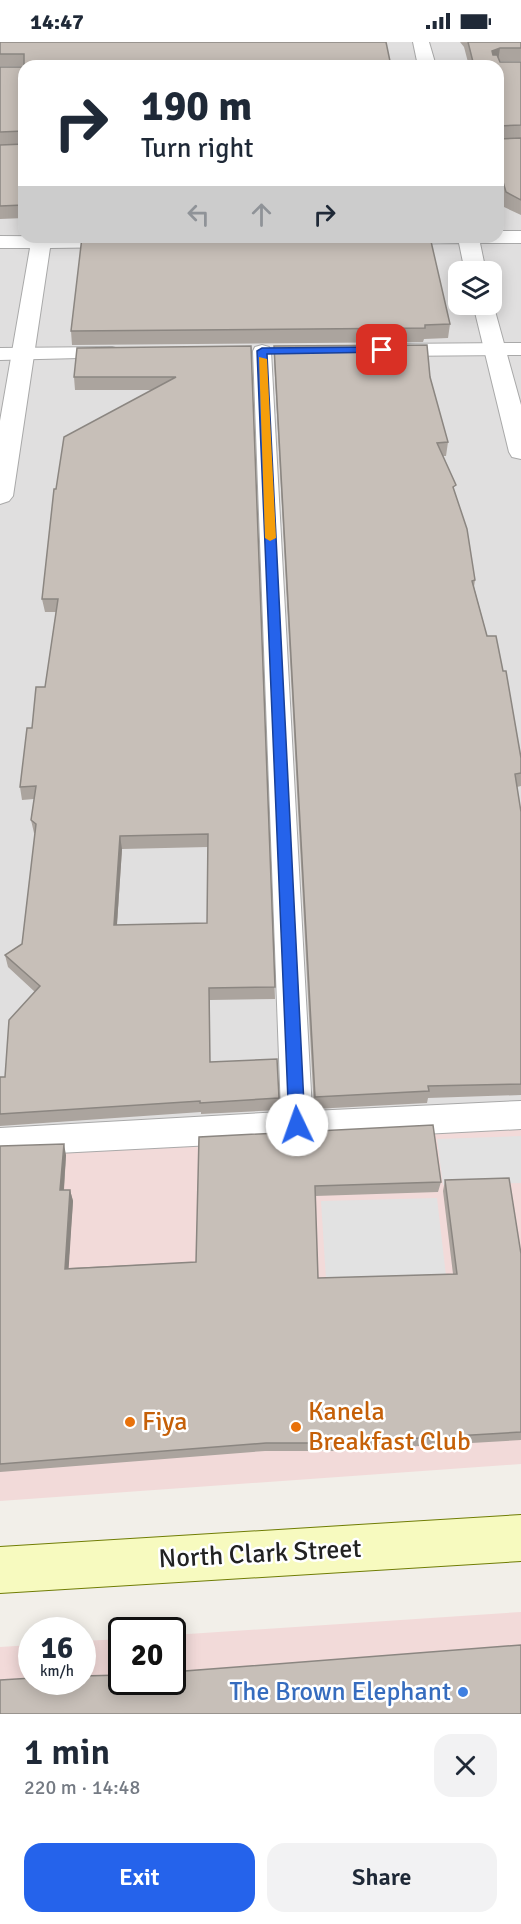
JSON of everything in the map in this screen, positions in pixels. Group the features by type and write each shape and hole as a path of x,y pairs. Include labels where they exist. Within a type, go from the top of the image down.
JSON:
{"main road":[{"name":"North Clark Street","path":"0,1569 521,1538"}],"street":[{"path":"421,42 426,60"},
{"path":"504,237 521,237"},
{"path":"0,242 18,242"},
{"path":"0,496 41,243"},
{"path":"469,243 473,261"},
{"path":"487,315 521,452"}],"lane":[{"path":"370,350 521,349"},
{"path":"262,351 297,1125"},
{"path":"0,354 133,353"},
{"path":"0,1142 521,1115"}],"shaded area":[{"path":"0,42 521,42 521,1115 0,1142"},
{"path":"521,1115 521,1464 0,1501 0,1141"},
{"path":"521,1136 521,1183 443,1185 437,1139"},
{"path":"437,1198 446,1276 326,1279 321,1201"},
{"path":"521,1612 521,1714 0,1714 0,1647 18,1646 18,1695 96,1695 96,1640 108,1640 108,1695 186,1695 186,1634"}],"building":[{"path":"0,42 386,42 390,60 24,60 24,54 0,54"},
{"path":"468,42 521,42 521,48 500,48 492,51 499,60 472,60"},
{"path":"504,62 521,62 521,125 504,126"},
{"path":"0,67 18,67 18,131 0,132"},
{"path":"521,138 521,200 506,192 504,139"},
{"path":"18,144 18,205 0,206 0,145"},
{"path":"81,243 431,243 450,324 425,325 425,328 71,331"},
{"path":"427,345 430,377 448,442 437,443 456,485 453,487 467,529 475,580 472,581 487,636 496,636 503,671 506,671 521,758 521,773 515,774 521,812 521,1084 428,1086 429,1091 315,1097 274,346"},
{"path":"251,346 275,987 209,988 210,1062 277,1059 279,1098 0,1114 0,1077 5,1077 9,1020 40,986 5,955 22,944 36,824 31,820 36,786 20,787 27,728 32,728 36,687 45,687 58,599 42,599 54,489 56,489 64,437 176,377 74,377 77,348","holes":["208,834 207,923 114,925 120,836"]},
{"path":"433,1125 441,1182 315,1186 318,1278 457,1274 445,1180 509,1178 521,1254 521,1432 336,1443 266,1443 0,1464 0,1146 64,1144 60,1190 70,1190 65,1269 196,1262 199,1137"},
{"path":"521,1645 521,1714 0,1714 0,1680 18,1679 18,1695 96,1695 96,1676 108,1675 108,1695 186,1695 186,1671"}],"slow traffic":[{"path":"262,359 270,538"}],"place":[{"name":"Fiya","path":"130,1422"},
{"name":"Kanela Breakfast Club","path":"296,1427"},
{"name":"The Brown Elephant","path":"463,1692"}],"route":[{"path":"297,1125 262,351 382,350"}]}
